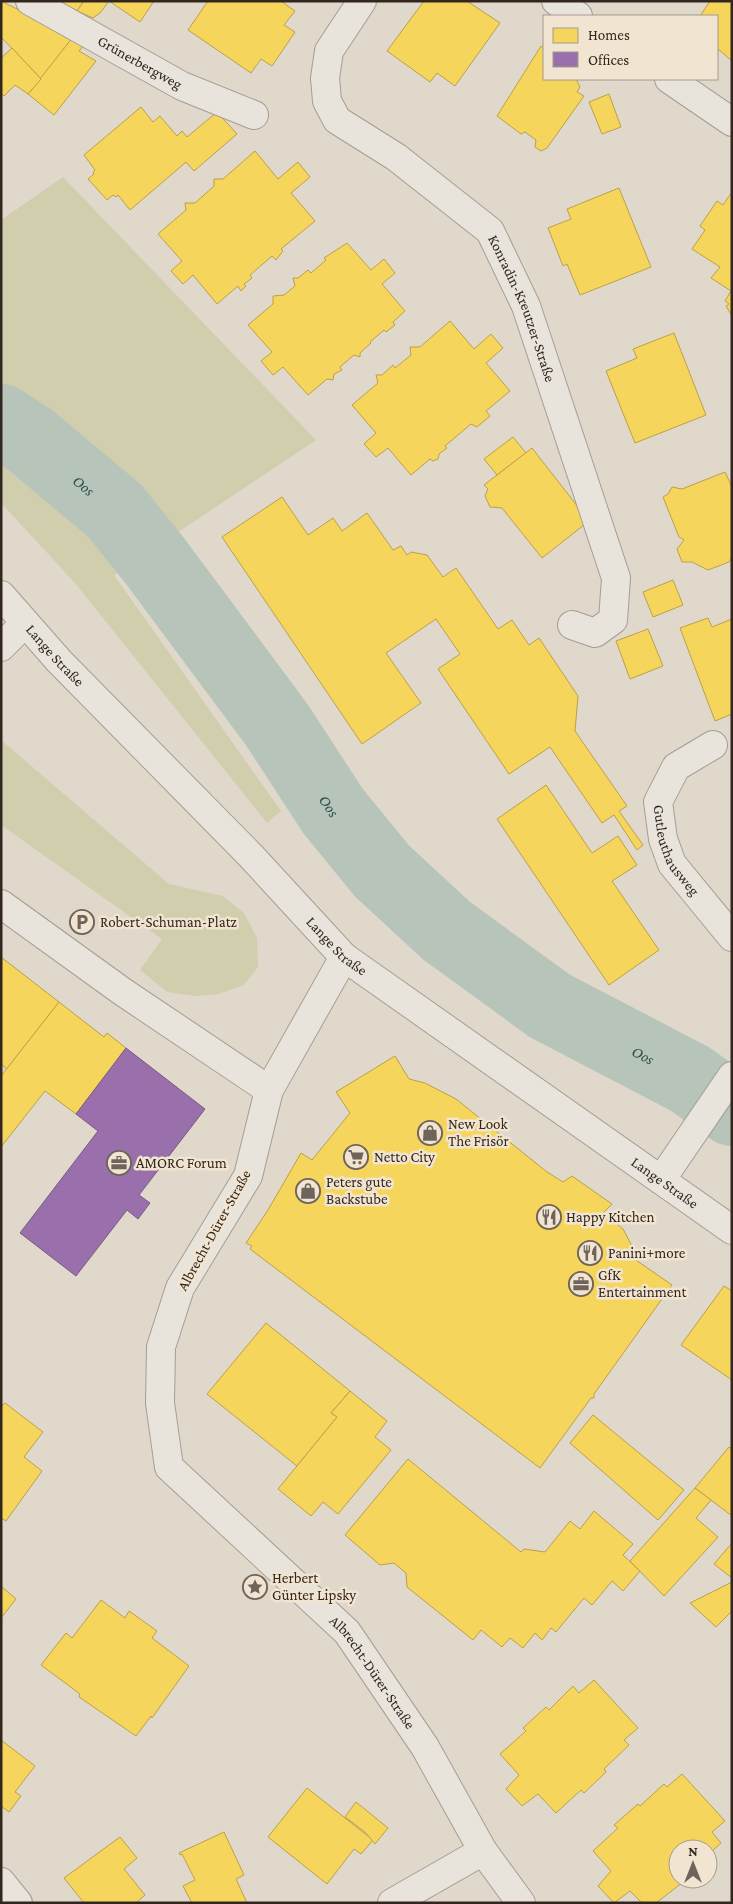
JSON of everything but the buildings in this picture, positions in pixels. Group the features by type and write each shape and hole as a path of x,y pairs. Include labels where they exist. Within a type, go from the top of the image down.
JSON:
{"street":[{"name":"Grünerbergweg","path":"30,1 182,86 254,115"},
{"name":"Konradin-Kreutzer-Straße","path":"362,1 329,50 325,78 327,101 337,120 396,157 490,231 526,306 616,578 613,620 595,633 572,625"},
{"path":"556,1 577,15"},
{"path":"669,80 732,122"},
{"name":"Lange Straße","path":"1,596 251,856 344,957 732,1230"},
{"path":"1,647 25,623"},
{"name":"Gutleuthausweg","path":"713,745 676,767 658,802 663,838 672,864 732,937"},
{"path":"1,904 123,992 269,1090"},
{"name":"Albrecht-Dürer-Straße","path":"344,957 269,1090 248,1176 180,1288 161,1347 160,1403 169,1468 347,1632 425,1747 483,1851 521,1903"},
{"path":"661,1180 732,1076"},
{"path":"392,1903 483,1851"},
{"path":"1,1882 18,1903"}],"shaded area":[{"path":"63,177 316,440 114,575 281,811 267,823 75,583 1,503 1,220"},
{"path":"1,740 169,884 223,896 244,913 257,938 258,967 244,985 218,994 196,996 167,992 140,970 162,939 1,825"}],"waterway":[{"name":"Oos","path":"1,421 29,439 115,511 155,561 277,725 333,811 382,871 447,931 550,1006 690,1079 732,1109"}],"place":[{"name":"Robert-Schuman-Platz","path":"82,922"},
{"name":"New Look The Frisör","path":"430,1133"},
{"name":"Netto City","path":"356,1157"},
{"name":"AMORC Forum","path":"119,1163"},
{"name":"Peters gute Backstube","path":"308,1191"},
{"name":"Happy Kitchen","path":"549,1217"},
{"name":"Panini+more","path":"590,1253"},
{"name":"GfK Entertainment","path":"581,1284"},
{"name":"Herbert Günter Lipsky","path":"255,1587"}]}
